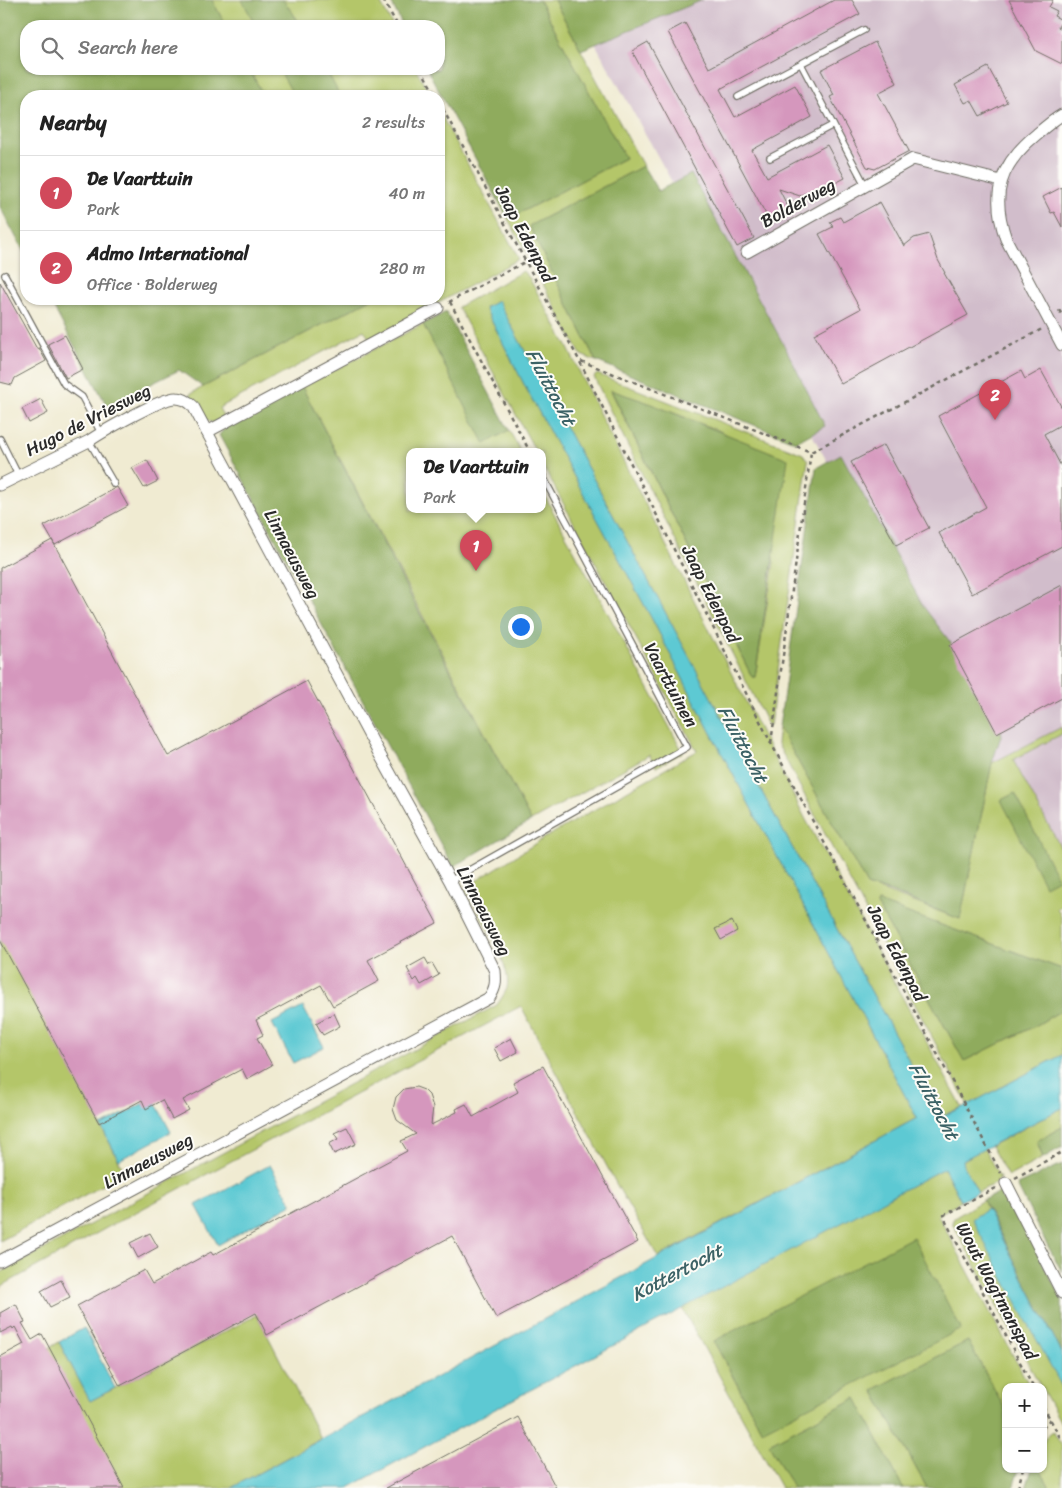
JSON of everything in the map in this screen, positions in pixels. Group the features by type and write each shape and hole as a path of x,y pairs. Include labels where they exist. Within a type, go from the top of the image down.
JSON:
{"street":[{"path":"1062,115 1019,149 1001,181 999,195 1001,224 1006,239 1062,345"},
{"name":"Bolderweg","path":"747,252 913,159 1001,181"},
{"path":"207,432 438,308"},
{"name":"Hugo de Vriesweg","path":"0,485 89,441 169,398 184,399 193,406"},
{"name":"Linnaeusweg","path":"0,1262 490,998 495,989 495,971 450,880 193,406"},
{"path":"1005,1181 1062,1293"}],"lane":[{"path":"738,97 864,30"},
{"path":"801,64 865,185"},
{"path":"770,158 833,125"},
{"path":"5,275 20,303"},
{"path":"21,305 64,384 82,397 101,433"},
{"path":"0,440 18,475"},
{"path":"89,441 114,484"},
{"name":"Vaarttuinen","path":"450,880 687,747 546,483"}],"path":[{"path":"383,0 395,20"},
{"path":"424,75 433,90"},
{"name":"Jaap Edenpad","path":"445,113 579,360 771,743 1005,1181"},
{"path":"445,304 526,262"},
{"path":"450,302 528,448"},
{"path":"438,308 444,305"},
{"path":"1059,310 1062,316"},
{"path":"579,360 811,452 1051,324"},
{"path":"771,743 811,452"},
{"name":"Wout Wagtmanspad","path":"1031,1383 944,1215 1062,1152"},
{"path":"1047,1413 1062,1440"},
{"path":"1047,1423 1050,1419"},
{"path":"1018,1488 1022,1473"}],"shaded area":[{"path":"571,0 1062,0 1062,885"}],"green space":[{"path":"0,0 212,0 223,20 20,20 20,75 252,75 261,90 20,90 20,245 0,207"},
{"path":"212,0 379,0 390,20 223,20"},
{"path":"242,0 283,0 296,20 253,20"},
{"path":"390,0 539,0 625,158 508,219 445,102 445,90 438,90 430,75 445,75 445,20 400,20"},
{"path":"539,0 554,0 643,166 529,226 596,361 581,355 508,219 625,158"},
{"path":"554,0 703,0 581,50"},
{"path":"252,75 419,75 428,90 261,90"},
{"path":"282,75 329,75 337,90 291,90"},
{"path":"445,122 519,259 445,299"},
{"path":"643,166 658,191 691,174 786,349 825,426 796,442 596,361 529,226"},
{"path":"523,271 528,276 566,344 607,429 805,818 962,1107 940,1117 764,796 498,301 485,308 528,392 653,621 917,1118 658,1257 618,1187 521,1006 0,1287 0,1273 497,1005 507,988 505,966 485,923 465,888 541,840 697,751 546,471 546,448 534,448 458,307"},
{"path":"52,305 360,305 203,387 179,370 107,406"},
{"path":"360,305 434,305 370,340 364,330 219,408 224,418 213,423 206,420 190,394"},
{"path":"446,312 509,430 485,444 423,324"},
{"path":"423,324 485,443 509,430 519,448 406,448 406,513 546,513 546,498 683,752 656,767 649,755 531,821 302,387"},
{"path":"597,374 803,454 808,461 770,725 768,725 594,377","holes":["611,391 646,402 722,432 774,562 755,677 752,677"]},
{"path":"302,387 531,821 453,867 219,435 225,428"},
{"path":"611,390 646,402 788,459 755,677 752,677"},
{"path":"841,454 923,606 954,647 1002,733 992,763 960,919 891,892 867,885 779,727 816,468"},
{"path":"779,727 867,885 960,919 992,763 1062,727 1062,734 1013,760 1062,850 1062,906 1057,908 1062,919 1062,969 878,902 877,905 964,1061 1035,1026 1062,1010 1062,1055 968,1105 777,743"},
{"path":"1015,793 1058,879 1045,886 1001,800"},
{"path":"878,902 1062,969 1062,1010 1035,1026 964,1061 877,905"},
{"path":"0,938 125,1173 0,1241"},
{"path":"1062,1108 1062,1127 1037,1141 1043,1158 1009,1176 1007,1175 991,1146"},
{"path":"1062,1127 1062,1147 1043,1158 1037,1141"},
{"path":"984,1148 1000,1178 996,1183 978,1192 962,1161"},
{"path":"1062,1164 1062,1272 1017,1185"},
{"path":"944,1168 961,1201 938,1215 1028,1383 1002,1383 1002,1404 968,1341 873,1390 927,1488 903,1488 856,1398 769,1444 793,1488 781,1488 682,1308","holes":["753,1322 762,1431 714,1342"]},
{"path":"1005,1190 1062,1300 1062,1353 983,1200"},
{"path":"983,1200 987,1209 973,1219 1062,1384 1062,1425 1047,1397 1047,1383 1039,1383 952,1222 954,1218"},
{"path":"913,1237 961,1329 762,1431 714,1341"},
{"path":"257,1315 321,1439 231,1488 120,1488 46,1350 59,1342 90,1401"},
{"path":"968,1341 1002,1404 1002,1473 1018,1473 1013,1488 927,1488 873,1390"},
{"path":"856,1398 903,1488 793,1488 769,1444"},
{"path":"1053,1431 1062,1446 1062,1488 1050,1488 1042,1473 1047,1473 1048,1435"},
{"path":"1031,1473 1042,1473 1050,1488 1026,1488"}],"water":[{"name":"Kottertocht","path":"498,301 764,796 940,1117 968,1105 1062,1055 1062,1108 963,1160 964,1166 978,1192 961,1201 944,1168 348,1488 231,1488 917,1118 653,621 528,392 485,308"},
{"path":"303,1007 324,1047 293,1063 272,1023"},
{"path":"153,1098 171,1132 119,1160 101,1126"},
{"path":"270,1165 292,1204 218,1245 196,1205"},
{"path":"987,1209 1062,1353 1062,1387 972,1219"},
{"path":"84,1328 115,1388 90,1401 59,1342"}],"building":[{"path":"834,0 852,0 860,14 720,89 735,117 795,85 812,117 752,150 767,177 827,145 845,178 808,197 805,193 800,196 779,189 790,211 770,222 668,32 685,23 709,68"},
{"path":"1009,0 1053,0 1049,7 1057,11 1054,16 1062,20 1058,27 1062,29 1062,64 1036,51"},
{"path":"648,42 754,238 737,247 632,51"},
{"path":"875,42 897,83 878,93 909,151 875,169 867,167 830,97 834,95 821,70"},
{"path":"988,67 1007,102 980,116 971,100 965,103 955,85"},
{"path":"1062,187 1062,227 1054,212 1051,213 1043,197"},
{"path":"880,202 904,246 914,238 929,234 944,273 968,315 841,384 814,334 860,309 819,234 833,227 830,222 840,217 843,222"},
{"path":"0,282 37,349 39,348 46,361 15,378 12,385 0,382"},
{"path":"65,335 83,369 66,378 48,344"},
{"path":"1041,370 1062,408 1062,424 1044,434 1062,468 1062,546 972,594 939,533 986,507 938,416 1021,371 1025,379"},
{"path":"41,399 48,413 29,423 22,409"},
{"path":"884,445 929,528 896,545 851,462"},
{"path":"147,460 158,481 144,488 132,468"},
{"path":"117,487 128,506 55,545 44,526"},
{"path":"52,540 168,756 307,681 437,923 368,960 379,981 333,1006 321,985 256,1020 263,1035 257,1038 272,1065 247,1079 242,1069 183,1100 189,1110 172,1119 162,1100 146,1109 142,1100 99,1123 0,940 0,568"},
{"path":"1062,585 1062,698 997,733 950,645"},
{"path":"732,921 737,931 721,940 715,929"},
{"path":"425,958 429,965 432,963 439,975 421,985 417,978 414,981 407,968"},
{"path":"334,1013 340,1026 323,1035 316,1023"},
{"path":"511,1038 518,1052 501,1061 494,1048"},
{"path":"543,1066 638,1242 496,1318 452,1236 267,1335 256,1313 120,1386 77,1306 144,1270 152,1284 211,1252 213,1255 407,1151 401,1141 416,1134 397,1120 393,1109 396,1097 404,1089 416,1087 424,1090 429,1095 433,1107 431,1125 457,1112 456,1109 466,1104 473,1117 518,1092 513,1082"},
{"path":"347,1127 356,1144 334,1154 329,1144 338,1139 334,1133"},
{"path":"150,1233 158,1247 138,1258 130,1243"},
{"path":"61,1280 70,1297 50,1307 41,1291"},
{"path":"16,1304 25,1322 22,1323 32,1340 42,1334 124,1488 0,1488 0,1357 24,1344 15,1327 0,1333 0,1313"},
{"path":"518,1417 556,1488 386,1488"}],"place":[{"name":"Admo International","path":"995,420"},
{"name":"De Vaarttuin","path":"476,571"}],"water label":[{"name":"Fluittocht","path":"551,387"},
{"name":"Fluittocht","path":"743,744"},
{"name":"Fluittocht","path":"934,1101"}]}
